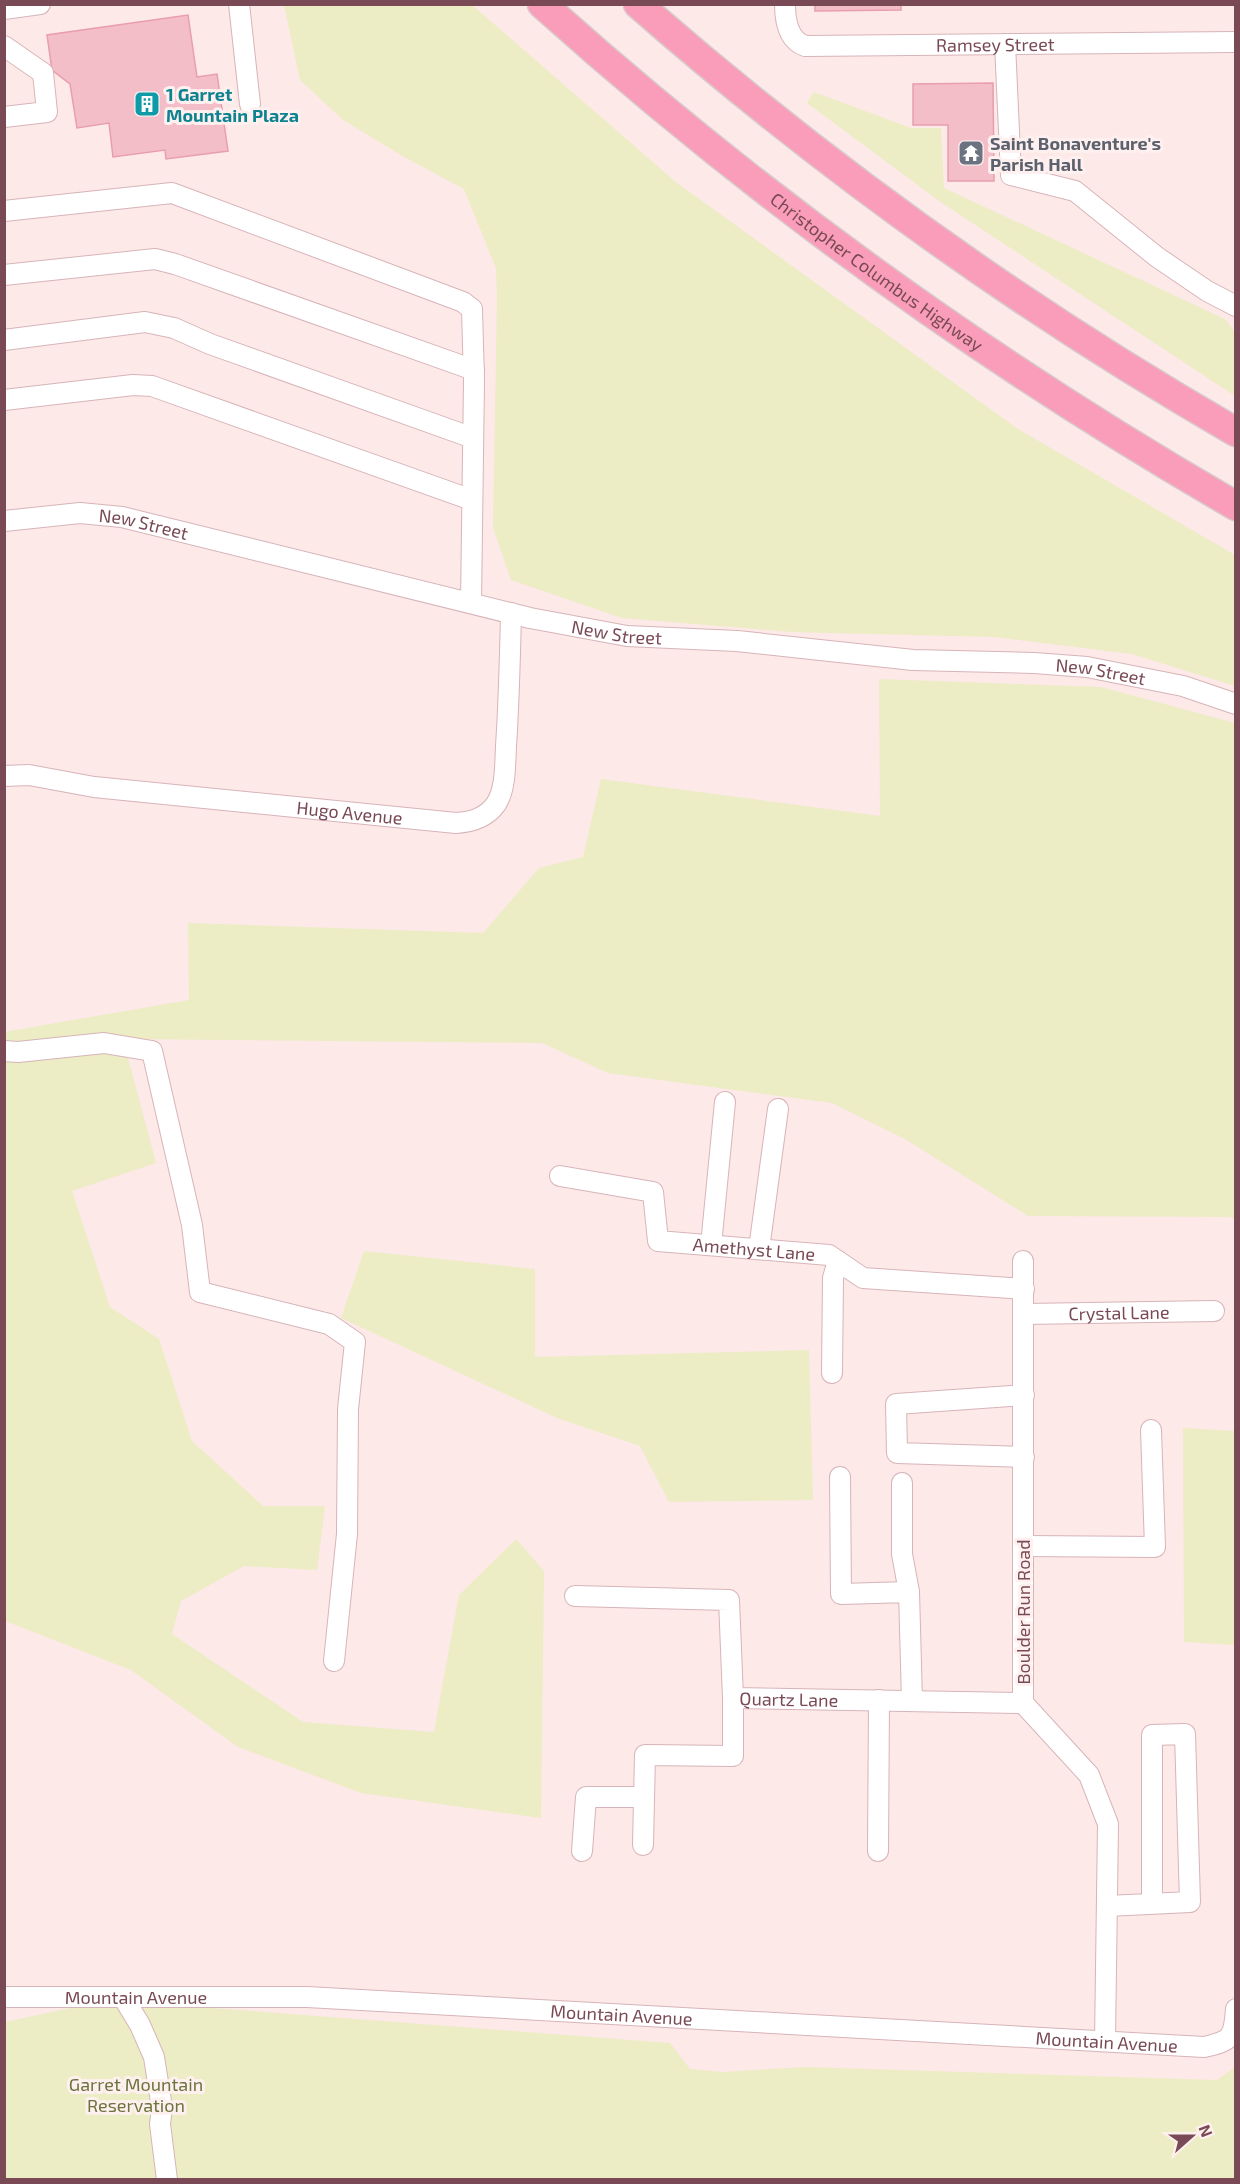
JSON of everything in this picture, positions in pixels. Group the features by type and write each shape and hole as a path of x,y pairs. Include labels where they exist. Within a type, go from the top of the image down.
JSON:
{"highway":[{"path":"536,4 585,43"},
{"name":"Christopher Columbus Highway","path":"542,4 696,136 862,263 1041,386 1236,506"},
{"path":"638,4 705,62 797,135 921,227 1077,334 1236,432"}],"street":[{"path":"5,7 40,4"},
{"path":"239,4 250,104"},
{"name":"Ramsey Street","path":"785,4 790,33 793,39 805,46 1236,42"},
{"path":"1005,44 1011,175 1075,191 1157,257 1207,291 1236,306"},
{"path":"4,46 43,73 47,112 4,117"},
{"path":"4,211 172,192 463,302 472,309 474,370 471,603"},
{"path":"4,275 155,259 175,264 474,370"},
{"path":"4,340 145,322 155,324 174,328 210,344 473,438"},
{"path":"4,400 133,385 152,386 472,500"},
{"name":"New Street","path":"4,521 80,513 122,517 511,613 627,636 737,641 913,660 1034,663 1087,667 1183,686 1236,704"},
{"name":"Hugo Avenue","path":"4,776 29,775 94,787 456,823 477,820 485,816 498,802 504,781 509,708 511,613"},
{"path":"4,1051 18,1052 104,1043 152,1051 192,1225 200,1292 329,1324 355,1342 348,1409 347,1534 334,1661"},
{"path":"711,1245 725,1102"},
{"path":"759,1249 778,1109"},
{"name":"Amethyst Lane","path":"560,1176 653,1192 658,1241 829,1255 863,1278 1024,1288"},
{"path":"832,1372 833,1278 838,1261"},
{"name":"Boulder Run Road","path":"1023,1262 1025,1314 1023,1703 1089,1775 1108,1824 1105,2041"},
{"name":"Crystal Lane","path":"1025,1314 1214,1311"},
{"path":"1024,1395 896,1404 897,1453 1024,1457"},
{"path":"1024,1546 1155,1546 1151,1430"},
{"path":"840,1477 841,1594 909,1592"},
{"path":"902,1483 902,1554 909,1592 912,1701"},
{"name":"Quartz Lane","path":"575,1596 729,1599 733,1698 1023,1703"},
{"path":"643,1845 645,1755 733,1756 733,1698"},
{"path":"878,1851 879,1700"},
{"path":"1107,1906 1152,1904 1190,1902 1185,1734 1152,1734 1152,1904"},
{"path":"582,1851 586,1797 644,1797"},
{"name":"Mountain Avenue","path":"4,1997 307,1997 1203,2047 1226,2041 1234,2032 1236,2009"},
{"path":"123,1997 140,2025 154,2057 162,2108 160,2124 167,2180"}],"green space":[{"path":"284,5 472,5 677,183 1018,429 1235,555 1235,686 1132,654 994,637 792,632 622,618 511,580 493,528 496,268 464,189 406,158 343,120 300,80"},
{"path":"814,92 911,128 941,128 944,188 1225,319 1235,332 1235,396 942,203 807,103"},
{"path":"879,679 1101,687 1235,723 1235,1219 1230,1217 1028,1216 905,1139 832,1103 608,1073 542,1043 123,1039 156,1163 72,1191 110,1307 159,1339 192,1441 263,1506 325,1506 317,1570 244,1566 181,1601 172,1634 303,1722 434,1732 459,1595 516,1539 544,1571 541,1818 361,1793 238,1747 131,1670 5,1621 4,1032 189,1000 188,923 483,933 539,868 583,857 601,779 880,816"},
{"path":"364,1251 535,1269 535,1357 809,1350 813,1500 669,1502 640,1446 557,1418 341,1318"},
{"path":"1183,1428 1235,1431 1235,1645 1184,1642"},
{"name":"Garret Mountain Reservation","path":"199,2007 670,2043 690,2069 722,2072 805,2067 1217,2080 1235,2067 1235,2179 5,2180 5,2022 70,2008"}],"building":[{"path":"815,4 901,4 901,10 815,11"},
{"name":"1 Garret Mountain Plaza","path":"188,15 197,77 217,74 228,151 166,159 165,150 113,157 109,123 77,128 70,84 52,70 47,35"},
{"name":"Saint Bonaventure's Parish Hall","path":"993,83 994,181 948,181 948,125 913,125 913,84"}],"place":[{"name":"1 Garret Mountain Plaza","path":"147,104"},
{"name":"Saint Bonaventure's Parish Hall","path":"971,153"}]}
